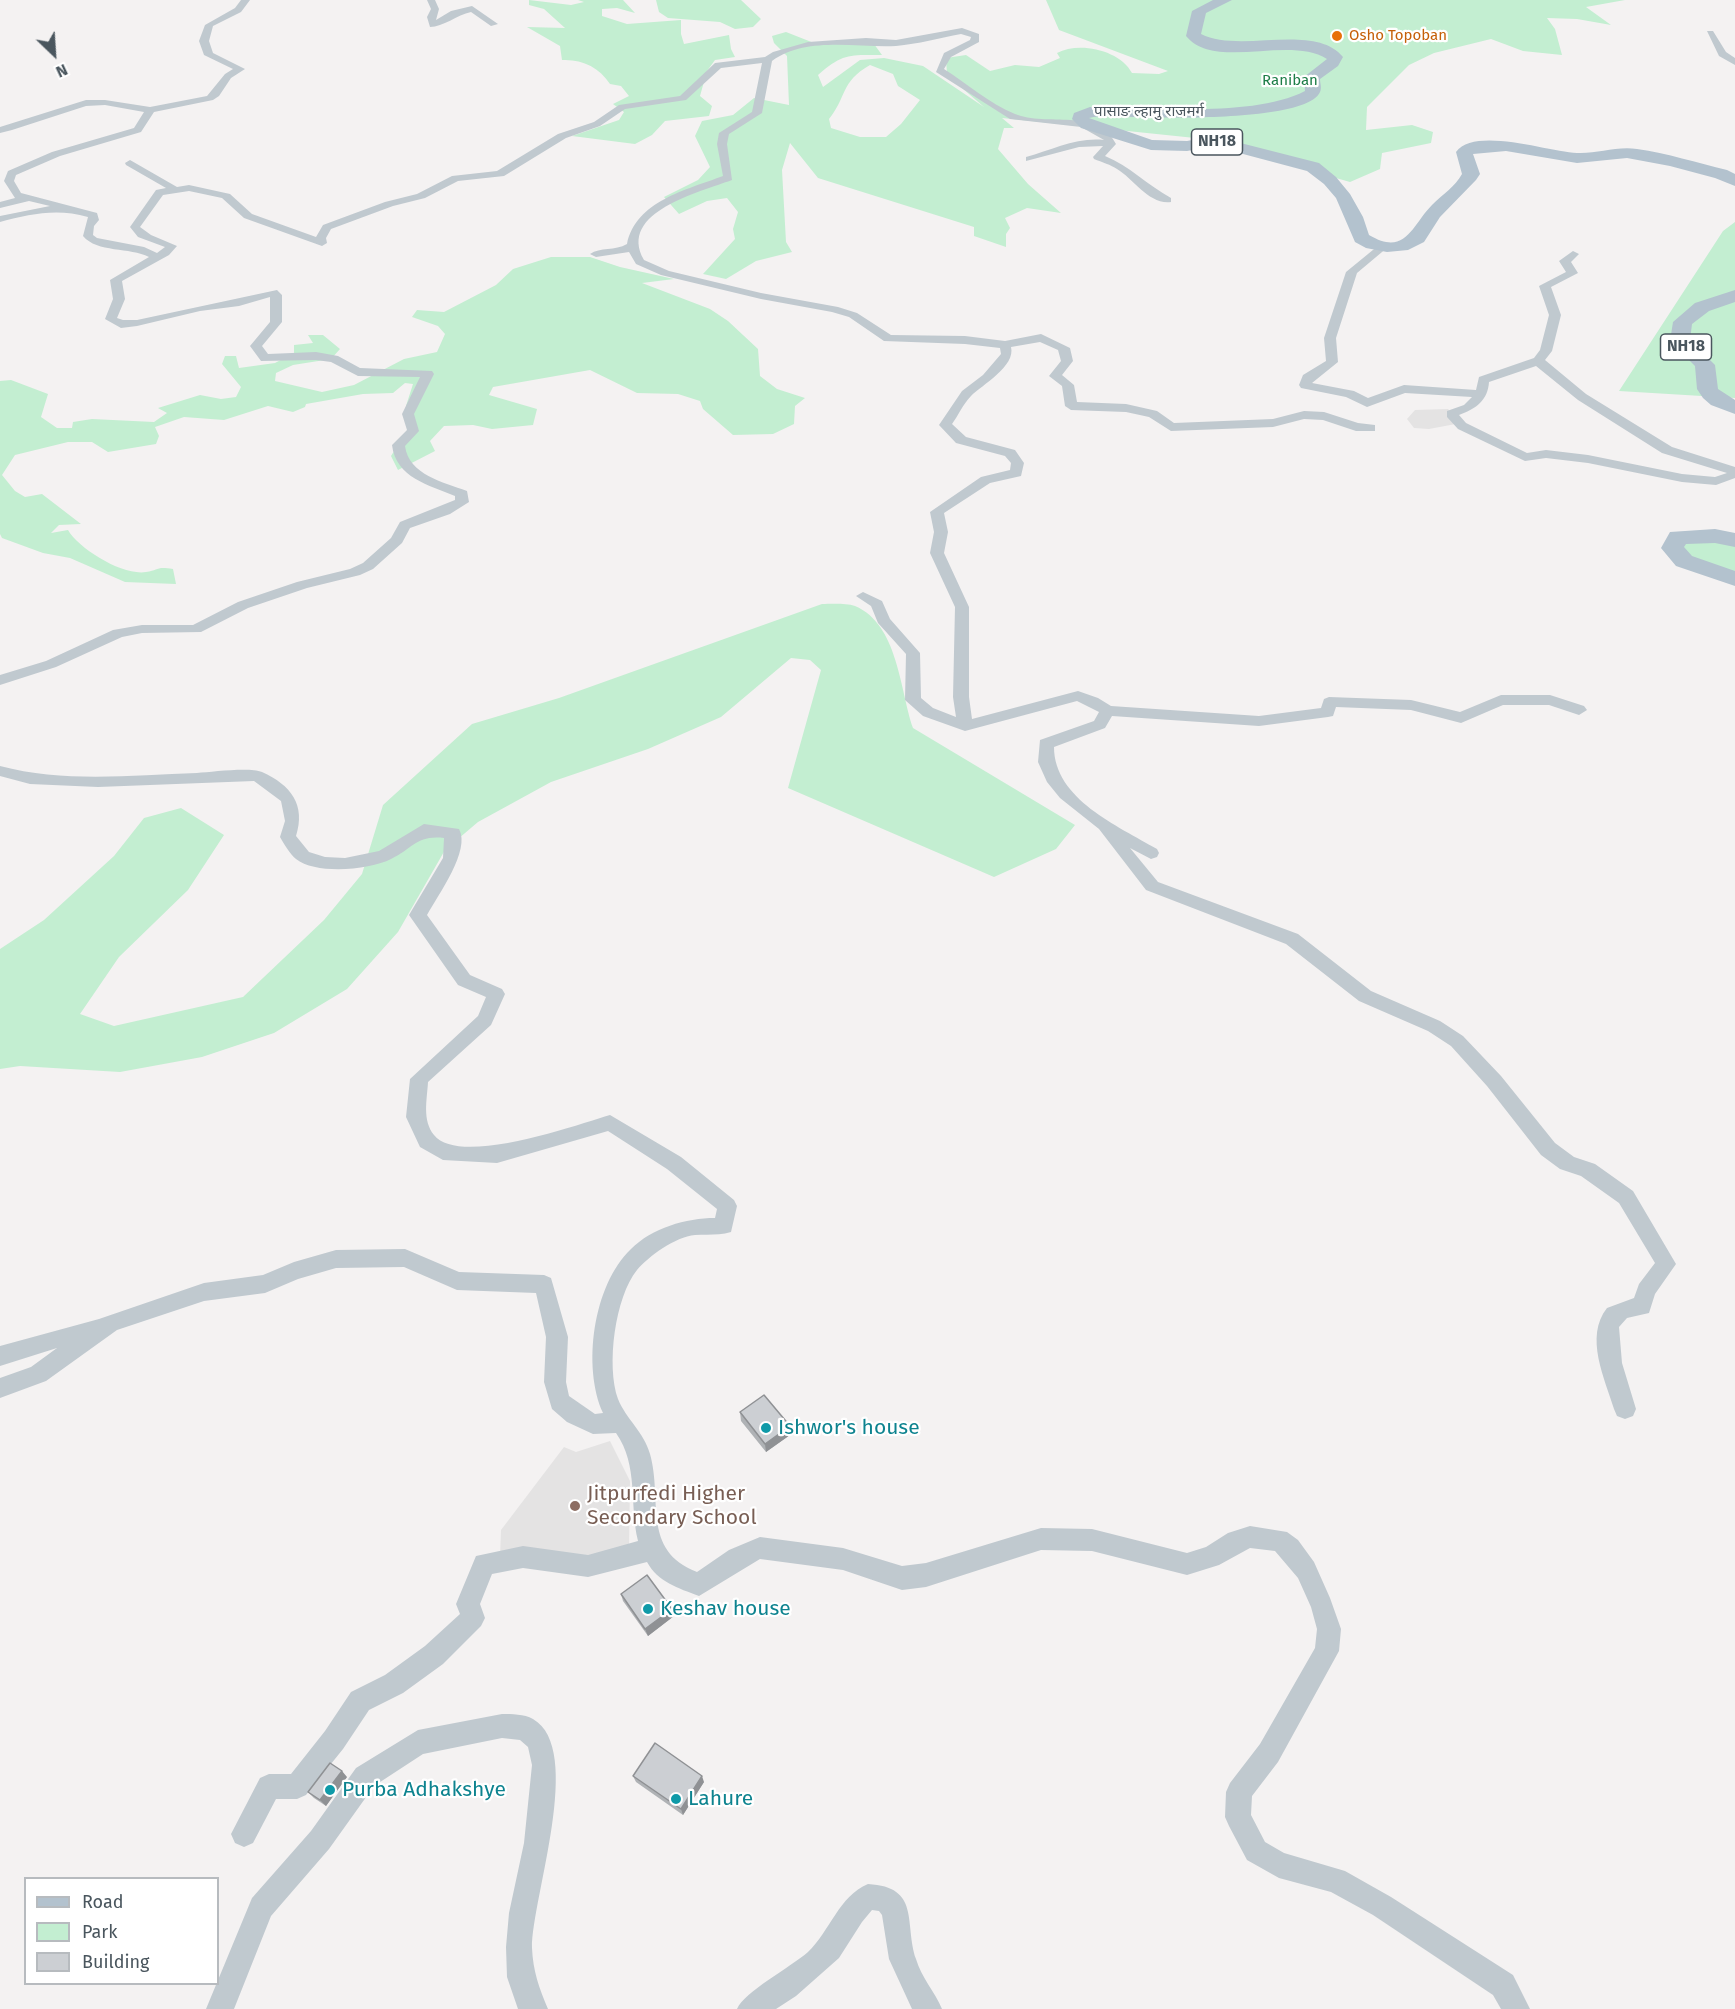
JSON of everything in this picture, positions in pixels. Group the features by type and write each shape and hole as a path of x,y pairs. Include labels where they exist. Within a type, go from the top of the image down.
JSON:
{"main road":[{"name":"पासाङ ल्हामु राजमर्ग","path":"1225,0 1199,11 1193,36 1210,45 1223,47 1285,45 1326,50 1335,57 1333,63 1312,77 1314,89 1311,94 1296,102 1246,109 1182,114 1090,112 1080,116 1080,119 1085,125 1151,145 1187,146 1213,141 1313,166 1326,175 1350,206 1361,238 1383,247"},
{"path":"1383,247 1414,242 1436,210 1466,184 1471,174 1464,152 1474,147 1524,149 1577,158 1625,153 1721,174 1735,181"},
{"name":"NH18","path":"1734,407 1710,396 1706,388 1705,365 1680,341 1683,322 1702,307 1735,296"},
{"path":"1735,540 1692,535 1678,537 1671,548 1684,561 1735,579"}],"street":[{"path":"0,130 15,128 79,105 99,102 150,110 210,98 228,76 240,69 209,55 204,38 209,25 238,10 246,0"},
{"path":"431,0 435,9 431,17 434,25 454,13 472,9 494,24"},
{"path":"0,680 51,664 118,633 142,629 196,629 225,617 243,605 302,585 355,572 368,566 397,540 405,525 462,502 462,494 416,474 404,466 398,456 398,445 413,431 413,424 408,414 428,374 358,372 334,359 316,356 266,358 259,353 256,346 276,322 276,295 273,292 239,303 200,308 137,323 116,322 111,319 118,299 116,280 172,246 165,242 150,240 138,233 135,227 160,192 173,188 189,188 226,196 248,216 278,225 322,243 321,238 327,228 389,204 421,196 456,178 501,174 562,135 597,124 622,107 683,98 718,65 768,60 776,54 808,45 866,41 896,43 951,32 970,32 976,36 974,42 947,55 939,70 1012,117 1085,125 1107,136 1111,144"},
{"path":"1710,33 1722,54 1735,62"},
{"path":"768,60 763,73 757,113 724,133 722,144 728,178 651,211 638,223 632,246 640,262 665,273 761,296 834,309 853,315 874,332 888,338 929,337 1005,345 1041,338 1064,348 1067,361 1055,376 1068,385 1071,406 1126,408 1153,414 1171,427 1273,423 1304,415 1324,416 1356,427 1371,428"},
{"path":"150,110 138,130 56,154 12,173 9,181 17,195 93,215 94,220 89,226 88,236 93,241 144,250 157,257"},
{"path":"1030,159 1053,154 1077,143 1111,144"},
{"path":"1111,144 1098,157 1122,167 1146,189 1167,200"},
{"path":"130,163 173,188"},
{"path":"0,205 30,197"},
{"path":"0,219 33,209 61,207"},
{"path":"596,254 621,252 632,246"},
{"path":"1383,247 1352,272 1330,338 1332,362 1322,371 1307,378 1305,385 1350,394 1368,403 1404,389 1482,394"},
{"path":"1573,254 1565,261 1572,273 1545,286 1555,315 1546,351 1538,361 1483,380 1482,394 1468,408 1451,414 1462,426 1526,457 1546,454 1588,459 1682,478 1716,481 1735,472"},
{"path":"965,726 961,697 962,607 937,553 941,532 937,512 986,480 1016,473 1018,464 1010,453 961,440 945,424 966,394 987,378 1007,354 1005,345"},
{"path":"1538,361 1582,397 1667,450 1735,472"},
{"path":"862,596 877,604 883,620 913,653 914,700 928,712 965,726 1078,696 1093,701 1107,711 1259,721 1329,712 1329,702 1388,702 1428,706 1461,718 1501,700 1550,700 1579,710"},
{"path":"1107,711 1100,724 1046,744 1044,752 1048,775 1072,800 1151,853"},
{"path":"0,771 30,779 98,782 257,776 288,798 293,821 288,837 303,856 325,863 345,864 384,856 424,830 453,833 451,858 418,915 464,980 496,994 485,1020 419,1078 416,1118 427,1141 443,1152 497,1155 610,1123 674,1163 727,1206 724,1226 690,1227 639,1254 621,1276 605,1330 602,1373 609,1402 631,1432 640,1454 643,1519 652,1549 666,1569 687,1581 699,1584 737,1558 760,1548 843,1559 902,1578 926,1575 1041,1539 1092,1540 1187,1564 1211,1557 1236,1541 1250,1536 1278,1540 1290,1548 1306,1570 1322,1606 1329,1629 1327,1651 1269,1754 1239,1792 1238,1817 1256,1851 1279,1865 1336,1880 1382,1906 1503,1985 1516,2009"},
{"path":"1098,819 1124,855 1152,886 1292,939 1365,996 1434,1026 1457,1041 1494,1081 1548,1149 1567,1163 1588,1170 1626,1197 1666,1263 1646,1290 1642,1306 1623,1309 1612,1317 1606,1335 1625,1409"},
{"path":"0,1356 204,1292 265,1284 294,1271 336,1259 405,1258 457,1281 511,1285 544,1284 557,1337 555,1382 560,1402 575,1415 593,1424 622,1422"},
{"path":"0,1388 38,1374 110,1323"},
{"path":"244,1834 269,1787 297,1786 334,1740 360,1701 394,1684 435,1655 473,1618 468,1604 484,1564 523,1557 588,1566 652,1549"},
{"path":"220,2009 261,1907 320,1840 365,1777 418,1742 502,1726 526,1728 538,1740 545,1765 537,1843 522,1913 519,1947 521,1977 530,2005 534,2009"},
{"path":"751,2009 818,1961 839,1936 851,1910 868,1897 886,1898 896,1910 898,1944 903,1962 910,1979 928,2009"}],"shaded area":[{"path":"1448,409 1461,423 1429,429 1414,428 1407,419 1415,410"},
{"name":"Jitpurfedi Higher Secondary School","path":"610,1441 630,1481 629,1549 590,1568 500,1558 501,1530 564,1447 576,1452"}],"green space":[{"path":"529,0 571,5 584,2 578,0 623,0 635,13 617,8 602,9 602,16 627,24 681,20 684,44 729,35 735,57 715,60 707,71 700,96 712,106 709,116 665,121 652,135 635,144 572,136 619,120 624,112 613,104 629,96 621,86 610,84 601,73 589,65 562,60 560,46 527,27 565,28 544,9 529,5"},
{"path":"656,0 741,0 761,19 753,27 735,29 720,22 668,18 659,12"},
{"name":"Raniban","path":"1046,0 1625,0 1586,7 1611,25 1577,19 1547,18 1555,29 1562,55 1523,51 1491,39 1434,53 1409,65 1367,107 1366,130 1412,125 1433,132 1431,143 1382,153 1380,169 1350,182 1195,138 1002,118 1014,128 1004,128 998,149 1028,184 1061,213 1027,208 1005,218 1010,228 1006,234 1006,247 974,236 974,227 818,178 790,143 782,170 786,242 792,252 756,261 726,279 703,274 735,239 733,229 738,212 727,198 707,201 679,214 664,197 698,180 710,167 695,136 702,121 733,115 754,98 789,105 787,56 774,43 772,36 786,32 814,43 874,44 882,55 841,59 818,75 823,87 860,60 884,58 923,66 984,107 947,75 946,58 966,55 990,71 1015,65 1039,67 1060,58 1057,53 1066,49 1087,48 1109,53 1118,58 1132,73 1159,74 1168,71 1059,30","holes":["870,65 893,74 898,86 920,100 901,124 886,137 860,137 831,128 829,119 849,84 860,71"]},
{"path":"1735,222 1735,398 1619,391 1723,231"},
{"path":"551,257 590,257 620,267 674,279 642,283 710,309 728,321 758,349 760,376 777,389 805,398 795,406 794,424 773,434 733,435 703,409 700,401 678,394 637,393 590,370 493,387 489,395 537,409 533,425 492,429 473,425 444,426 430,441 435,451 398,470 391,456 410,426 406,406 413,384 405,383 393,393 363,394 306,404 305,407 293,412 268,406 224,420 184,417 155,427 159,436 156,444 108,452 92,442 68,442 15,455 2,475 15,491 25,497 42,494 81,524 59,525 51,533 68,530 91,553 126,570 146,572 160,568 173,569 176,584 125,582 70,558 43,553 2,538 0,534 0,381 11,380 48,394 41,417 57,428 72,428 73,422 92,419 154,422 167,413 158,408 200,395 221,399 236,397 241,387 222,364 225,356 236,356 239,368 275,363 294,353 294,345 313,343 308,335 323,335 340,349 331,359 293,365 276,373 275,381 322,392 354,385 404,359 437,352 445,334 438,326 412,317 417,310 444,312 496,285 513,269"},
{"path":"1697,540 1735,545 1735,576 1687,556 1682,543"},
{"path":"822,604 855,606 869,615 880,627 889,642 895,660 913,728 1075,825 1056,849 994,877 788,788 821,670 810,660 791,658 721,717 648,749 551,782 478,822 445,850 398,932 347,989 274,1033 202,1057 120,1072 20,1066 0,1069 0,949 44,920 114,856 144,818 181,808 224,835 188,890 119,957 80,1014 114,1026 243,997 324,920 362,874 383,805 472,724 559,698"}],"building":[{"name":"Ishwor's house","path":"764,1395 790,1426 765,1444 740,1412"},
{"name":"Keshav house","path":"647,1575 672,1609 645,1629 621,1594"},
{"name":"Lahure","path":"655,1743 702,1776 681,1809 633,1776"},
{"path":"330,1763 342,1771 320,1800 308,1792"}],"place":[{"name":"Osho Topoban","path":"1337,36"},
{"name":"Ishwor's house","path":"766,1428"},
{"name":"Jitpurfedi Higher Secondary School","path":"575,1506"},
{"name":"Keshav house","path":"648,1609"},
{"name":"Purba Adhakshye","path":"330,1790"},
{"name":"Lahure","path":"676,1799"}]}
